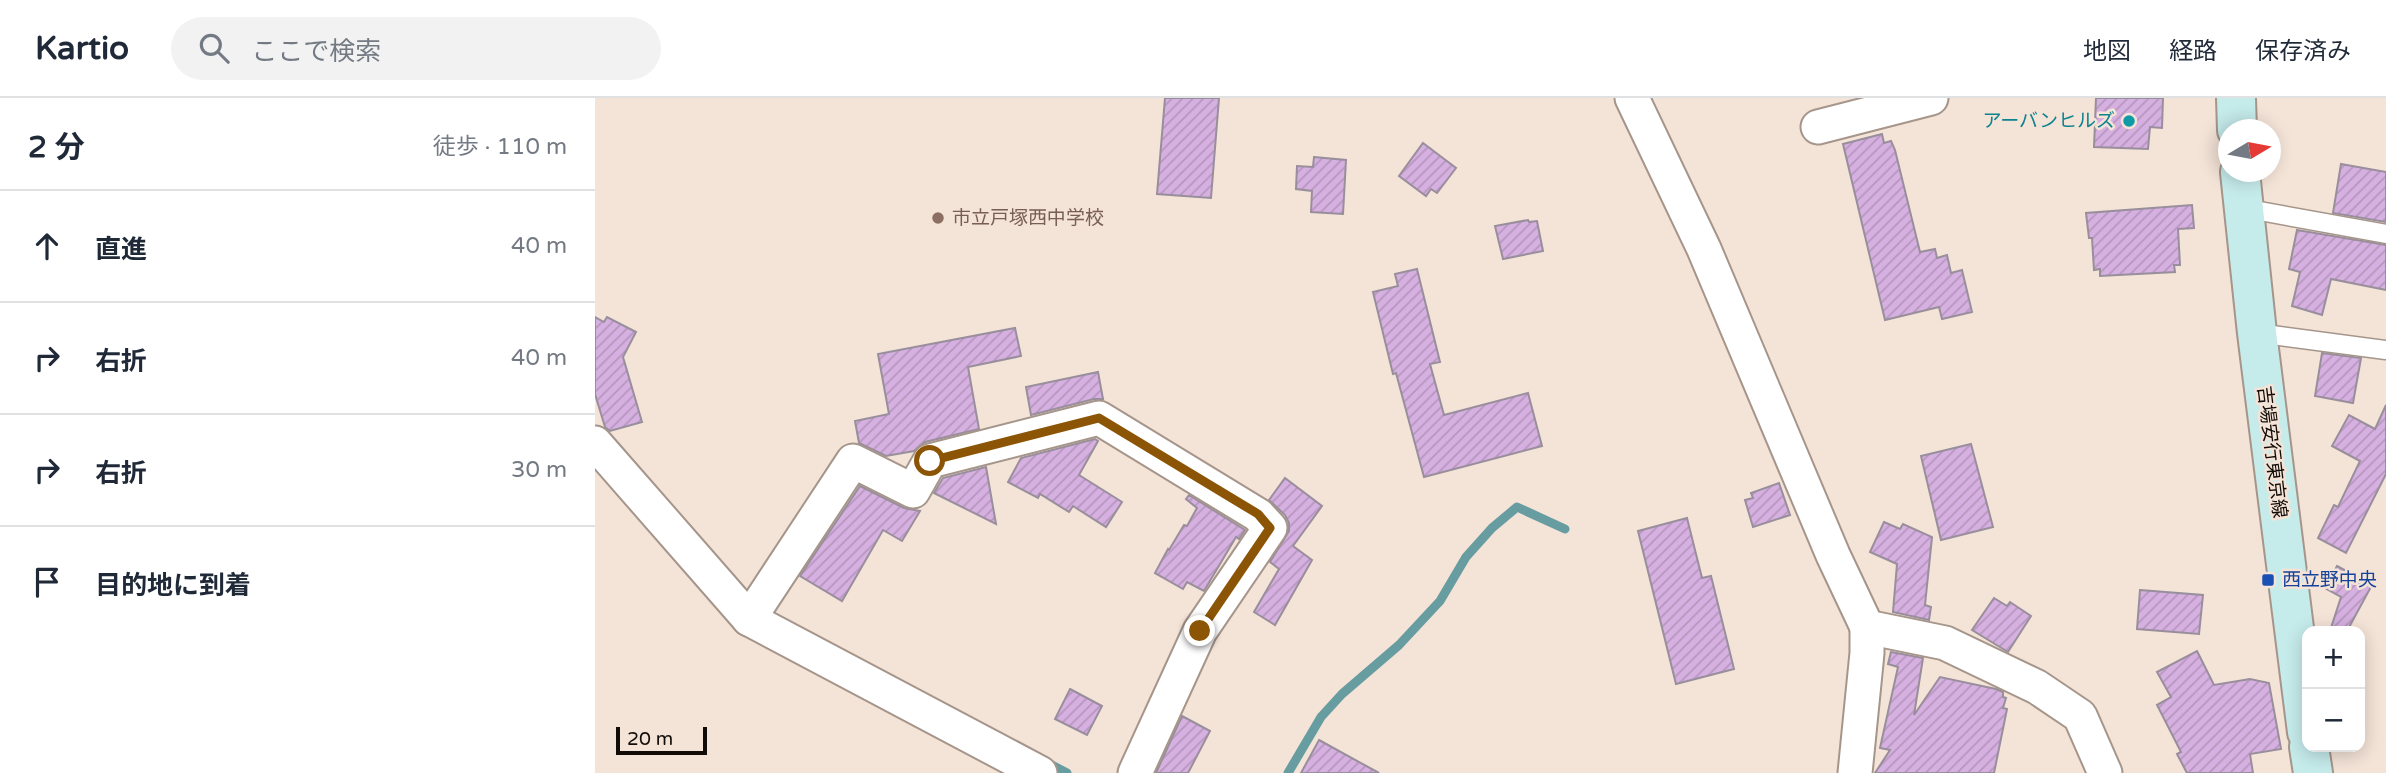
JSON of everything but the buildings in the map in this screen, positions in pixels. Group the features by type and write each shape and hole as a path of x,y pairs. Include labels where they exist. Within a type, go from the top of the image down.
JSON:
{"main road":[{"path":"2236,98 2237,119"},
{"name":"吉場安行東京線","path":"2241,190 2302,692"},
{"path":"2310,752 2312,773"}],"street":[{"path":"1632,98 1704,249 1832,555 1867,627 1867,653 1855,773"},
{"path":"1818,127 1931,98"},
{"path":"749,619 853,461 913,491 930,461 1099,418 1258,514 1270,528 1200,631 1135,773"},
{"path":"595,443 749,619 1040,773"},
{"path":"1867,627 1945,643 2037,687 2080,716 2105,773"}],"lane":[{"path":"2241,190 2386,234"},
{"path":"2257,332 2386,350"}],"waterway":[{"path":"1288,773 1321,717 1342,694 1399,645 1440,601 1466,557 1492,528 1517,507 1565,529"},
{"path":"1044,761 1067,773"}],"place":[{"name":"アーバンヒルズ","path":"2129,121"},
{"name":"市立戸塚西中学校","path":"938,218"},
{"name":"西立野中央","path":"2268,580"}],"route":[{"path":"930,461 1099,418 1258,514 1270,528 1200,631"}]}
